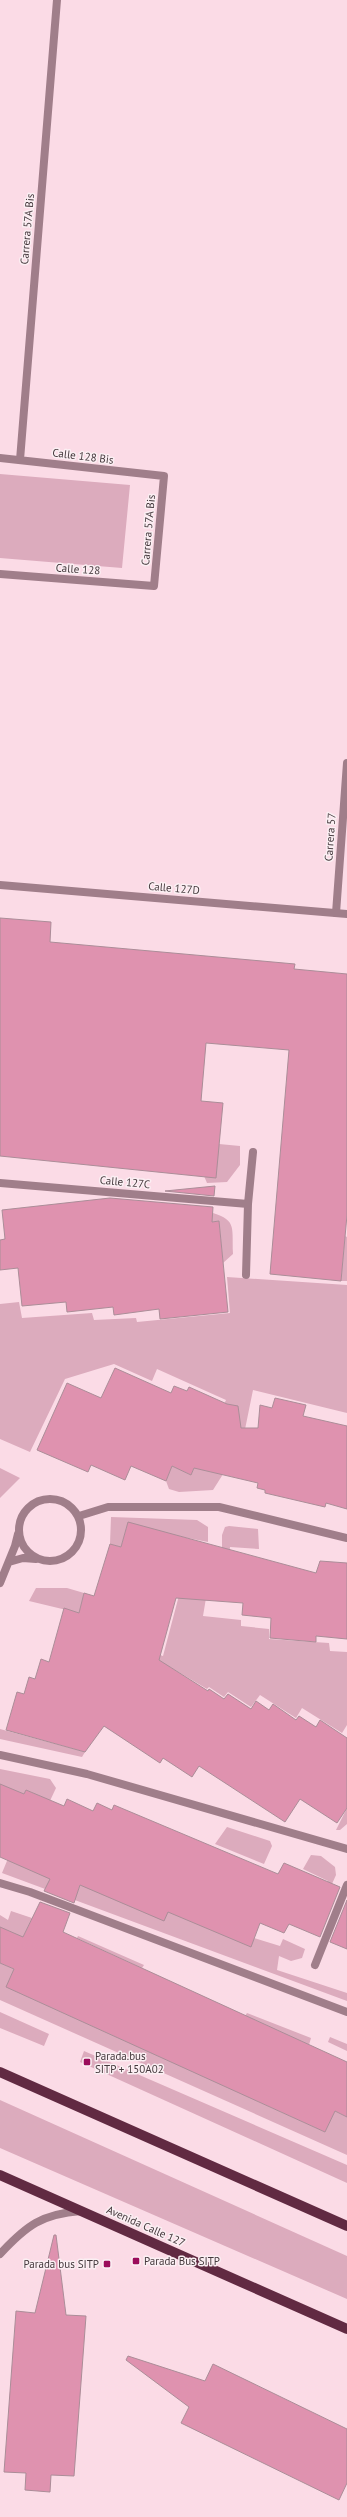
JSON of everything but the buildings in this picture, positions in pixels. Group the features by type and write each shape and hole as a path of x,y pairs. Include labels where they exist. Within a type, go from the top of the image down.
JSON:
{"main road":[{"path":"0,2072 347,2226"},
{"name":"Avenida Calle 127","path":"0,2176 84,2211 347,2329"}],"street":[{"name":"Carrera 57A Bis","path":"20,460 57,0"},
{"name":"Calle 128 Bis","path":"0,458 164,476"},
{"name":"Carrera 57A Bis","path":"154,586 164,476"},
{"name":"Calle 128","path":"0,574 154,586"},
{"name":"Carrera 57","path":"336,913 347,763"},
{"name":"Calle 127D","path":"0,884 347,914"},
{"path":"246,1274 248,1204 253,1152"},
{"name":"Calle 127C","path":"0,1182 248,1204"},
{"path":"0,1583 9,1562 19,1528 27,1509 45,1499 65,1503 78,1516 81,1536 71,1554 62,1560 51,1562 23,1558 9,1562"},
{"path":"78,1516 108,1506 219,1506 347,1538"},
{"path":"19,1528 24,1548 31,1556 41,1560"},
{"path":"0,1755 87,1774 347,1849"},
{"path":"0,1883 30,1892 347,2012"},
{"path":"315,1965 347,1885"},
{"path":"0,2254 38,2221 57,2213 84,2211"}],"shaded area":[{"path":"0,474 130,485 122,568 0,558"},
{"path":"219,1144 240,1146 240,1165 227,1182 207,1183 204,1176"},
{"path":"207,1211 224,1217 231,1225 233,1236 233,1254 223,1263 219,1221 203,1223"},
{"path":"345,1236 347,1237 347,1281 341,1281"},
{"path":"227,1277 347,1285 347,1413 253,1390 242,1444 213,1490 179,1492 169,1489 166,1481 172,1466 191,1475 226,1400 157,1369 152,1381 114,1364 65,1379 30,1452 0,1439 0,1304 19,1302 22,1318 92,1313 94,1320 136,1318 137,1322 230,1313"},
{"path":"0,1468 20,1478 0,1498"},
{"path":"111,1517 197,1520 208,1527 208,1542 127,1526 121,1547 110,1544"},
{"path":"229,1526 258,1529 259,1549 230,1547 228,1581 222,1581 222,1535 225,1527"},
{"path":"182,1584 207,1592 203,1616 241,1620 241,1626 269,1629 269,1639 329,1643 330,1651 347,1652 347,1725 342,1733 302,1708 296,1718 260,1695 251,1707 228,1692 224,1697 209,1687 207,1689 170,1667 164,1676 148,1651 163,1656"},
{"path":"36,1588 67,1588 84,1593 79,1613 29,1601"},
{"path":"0,1729 85,1752 82,1757 0,1739"},
{"path":"0,1769 50,1779 56,1788 41,1820 42,1797 26,1790 24,1794 0,1788"},
{"path":"347,1808 347,1824 340,1830 336,1830"},
{"path":"227,1827 270,1841 272,1846 264,1864 215,1844"},
{"path":"311,1855 321,1856 335,1867 336,1875 318,1915 314,1914 328,1881 303,1869"},
{"path":"9,1856 78,1891 80,1885 280,1946 283,1939 305,1949 302,1958 291,1961 279,1956 277,1970 347,1993 347,2001 2,1873"},
{"path":"11,1911 32,1918 23,1937 0,1936 0,1915 8,1920"},
{"path":"78,1936 144,1965 142,1968 77,1938"},
{"path":"0,1963 14,1969 7,1987 325,2132 335,2111 347,2117 347,2155 0,2000"},
{"path":"0,2012 49,2034 44,2046 0,2028"},
{"path":"247,2013 311,2038 309,2045 245,2016"},
{"path":"330,2037 347,2044 347,2051 328,2042"},
{"path":"84,2051 347,2165 347,2183 80,2062"},
{"path":"0,2100 347,2256 347,2299 0,2148"}],"place":[{"name":"Parada.bus SITP + 150A02","path":"87,2062"},
{"name":"Parada Bus SITP","path":"136,2261"},
{"name":"Parada bus SITP","path":"107,2264"}]}
